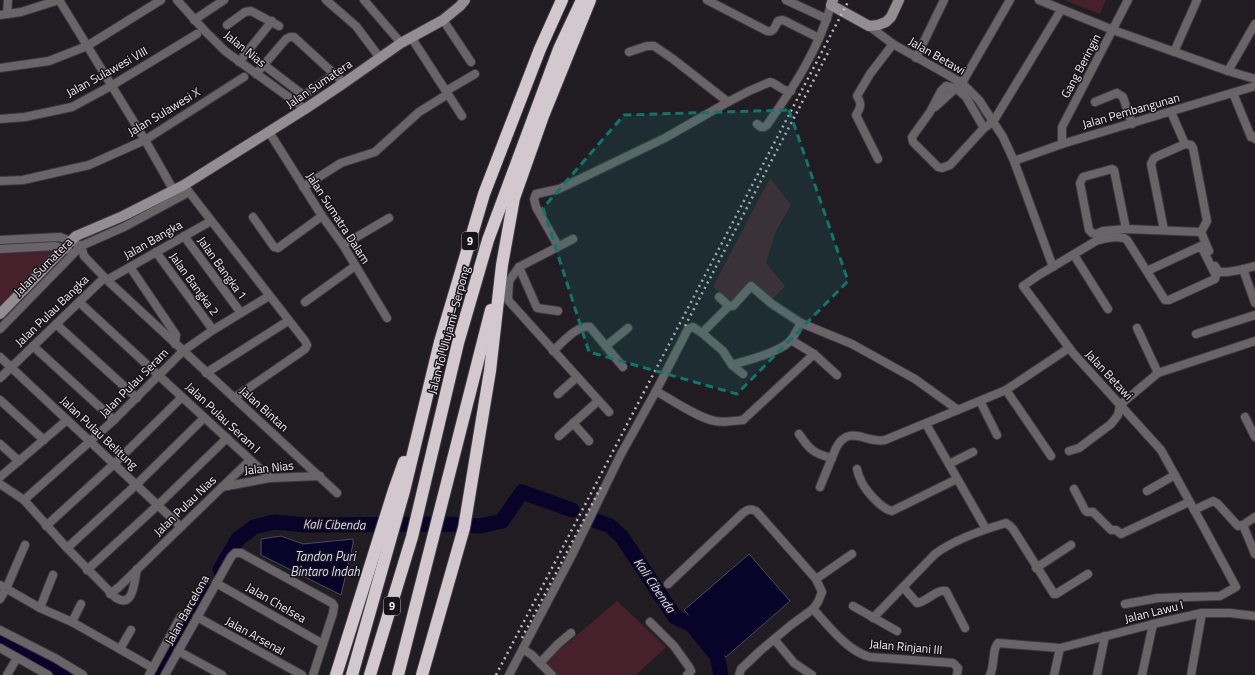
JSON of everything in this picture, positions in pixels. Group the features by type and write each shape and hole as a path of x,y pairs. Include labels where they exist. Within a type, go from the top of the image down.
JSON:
{"highway":[{"name":"Jalan Tol Ulujami–Serpong","path":"352,675 391,538 399,491 440,342 484,194 540,49 562,0"},
{"name":"Jalan Tol Ulujami–Serpong","path":"370,675 412,537 458,343 488,240 559,49 582,0"},
{"path":"422,675 464,528 490,371 502,265 514,198 543,116 590,0"},
{"path":"398,675 502,265"},
{"path":"336,675 374,553 399,491"}],"street":[{"path":"8,0 4,14 21,12 59,0 145,140 174,191"},
{"path":"0,68 50,61 87,46 161,0"},
{"name":"Jalan Nias","path":"177,0 194,20 226,51 305,109"},
{"path":"194,20 224,0"},
{"path":"326,0 356,26 380,58"},
{"path":"364,0 401,43"},
{"name":"Jalan Sumatera","path":"0,329 81,246 124,227 186,188 344,83 401,43 443,20 460,6 464,0"},
{"path":"707,0 767,32 773,30 778,21 783,20 819,38"},
{"path":"786,0 827,19"},
{"path":"757,124 764,127 791,91 819,38 832,2 869,26 878,26 886,22 891,17 899,0"},
{"path":"916,58 944,0"},
{"path":"1010,0 959,85 930,112 912,136 913,142 938,167 942,168 950,165 984,128 993,122 1061,10"},
{"path":"1039,0 1061,10 1174,52 1255,79"},
{"name":"Gang Beringin","path":"1062,144 1062,127 1114,30 1128,0"},
{"path":"1174,52 1197,0"},
{"path":"227,25 245,12 249,11 276,24 239,62"},
{"path":"443,20 471,62"},
{"path":"1228,71 1255,24"},
{"name":"Jalan Betawi","path":"869,26 893,44 959,85 978,100 1003,137 1014,161 1053,267"},
{"name":"Jalan Sulawesi VIII","path":"0,119 25,117 72,107 111,86 197,34"},
{"path":"256,74 286,39 289,36 292,36 344,83"},
{"path":"411,37 462,116"},
{"path":"878,158 856,115 861,107 861,102 856,96 870,74 893,44"},
{"path":"629,52 647,46 654,46 728,102"},
{"path":"264,65 302,94 306,94 334,74"},
{"path":"303,187 341,163 375,152 419,112 475,74"},
{"name":"Jalan Sulawesi X","path":"0,181 23,180 89,165 145,140 244,77"},
{"path":"558,246 536,207 534,199 536,194 559,189 665,138 728,102 770,82 785,91 791,91"},
{"path":"959,85 984,128"},
{"name":"Jalan Pembangunan","path":"1014,161 1062,144 1233,94 1255,86"},
{"path":"1095,102 1117,93 1120,94 1123,97 1132,124"},
{"path":"1233,94 1251,137 1254,136 1255,140"},
{"path":"1171,112 1185,144"},
{"name":"Jalan Sumatra Dalam","path":"269,132 387,318"},
{"path":"1164,230 1151,164 1154,158 1185,144 1191,145 1193,148 1207,221 1201,232"},
{"path":"1126,229 1114,170 1112,169 1083,178 1080,183 1090,232 1096,234 1103,231 1126,229 1201,232"},
{"path":"186,188 307,346 305,349 234,398"},
{"name":"Jalan Sumatera","path":"0,314 76,236 82,232 123,216 174,191 186,188"},
{"path":"253,217 274,246 278,248 322,216"},
{"path":"342,245 389,218"},
{"name":"Jalan Bangka","path":"105,279 130,267 211,221"},
{"path":"1201,232 1219,272 1229,272 1255,266"},
{"name":"Jalan Bangka 1","path":"184,236 241,314"},
{"path":"0,240 60,237 74,253 84,256"},
{"name":"Jalan Betawi","path":"1125,604 1158,598 1220,596 1236,587 1161,450 1069,348 1023,286 1096,241 1106,238 1122,237 1127,240 1165,300 1169,300 1215,278 1216,274 1202,247 1199,246 1147,271"},
{"path":"573,239 519,267 509,281 508,300 553,352 609,412"},
{"path":"0,249 67,244 81,246"},
{"name":"Jalan Bintan","path":"81,246 84,256 105,279 337,492"},
{"name":"Jalan Bangka 2","path":"156,252 213,330"},
{"path":"1074,255 1108,309"},
{"path":"304,302 355,266"},
{"path":"130,267 176,336 175,344"},
{"path":"519,267 537,308 558,311"},
{"path":"1243,269 1255,303"},
{"name":"Jalan Pulau Bangka","path":"0,378 105,279"},
{"path":"702,332 729,306 733,306 751,286 772,304 801,323 852,344 915,378 958,410"},
{"name":"Jalan Pulau Seram","path":"24,500 91,442 183,351 213,330 269,296"},
{"path":"719,297 729,306"},
{"name":"Jalan Pulau Seram I","path":"79,302 270,478"},
{"path":"1196,334 1255,315"},
{"path":"206,373 288,321"},
{"path":"732,365 774,350 791,340 801,323"},
{"path":"56,324 137,398"},
{"path":"553,352 578,329 585,326 590,327 623,367"},
{"path":"509,675 571,557 620,456 688,329 693,327 702,332 723,351 732,365 743,374"},
{"path":"606,346 628,328"},
{"path":"1137,328 1158,373"},
{"path":"791,340 814,354 837,375"},
{"path":"1069,451 1079,448 1111,424 1118,415 1120,405 1158,373 1255,341"},
{"path":"33,346 114,420"},
{"path":"820,487 838,443 848,436 858,435 873,441 878,441 926,424 1006,390 1069,348"},
{"path":"656,391 693,412 715,421 730,422 743,420 814,354"},
{"name":"Jalan Pulau Belitung","path":"0,357 181,527"},
{"path":"558,394 576,377"},
{"path":"1006,390 1051,456"},
{"path":"46,526 114,464 182,397"},
{"path":"0,400 44,440"},
{"path":"559,436 598,400"},
{"path":"980,401 997,435"},
{"path":"1245,417 1255,437"},
{"path":"66,548 136,485 204,418"},
{"path":"0,477 68,420"},
{"path":"573,424 589,441"},
{"path":"926,424 986,529"},
{"path":"799,434 814,452 832,458"},
{"path":"87,570 158,505 226,438"},
{"path":"0,444 18,461"},
{"path":"949,464 973,452"},
{"name":"Jalan Pulau Nias","path":"110,594 250,460"},
{"path":"857,468 860,479 870,494 887,510 892,511 957,479"},
{"path":"1147,491 1175,475"},
{"name":"Jalan Nias","path":"222,487 270,478 320,476"},
{"path":"0,484 24,500 66,548 110,594 121,601 128,600 132,595 137,569"},
{"path":"1074,489 1087,512 1093,512 1111,530 1116,530 1121,534 1189,502"},
{"path":"1194,510 1209,502 1214,502 1218,504 1239,527 1243,526 1255,517"},
{"path":"668,584 748,510 753,510 816,579 822,592 813,609 774,639 741,669 740,675"},
{"path":"873,618 935,554 943,548 986,529 1006,523 1010,526 1054,594 1088,574"},
{"path":"1243,526 1255,554"},
{"path":"0,599 3,587 25,545"},
{"path":"1036,568 1071,546"},
{"name":"Jalan Barcelona","path":"165,675 216,583 231,557 235,553 241,553 332,603 334,608 324,644"},
{"path":"816,579 852,554"},
{"path":"40,608 53,575"},
{"name":"Jalan Chelsea","path":"216,583 324,644"},
{"path":"3,587 40,608 72,622 120,649 151,671 181,616"},
{"path":"903,587 917,603 922,602 940,591 946,591 965,628"},
{"path":"72,622 81,604"},
{"path":"853,606 897,631"},
{"name":"Jalan Rinjani III","path":"813,609 844,641 862,655 870,657 953,663 958,668 957,675"},
{"path":"1191,675 1202,613"},
{"name":"Jalan Lawu I","path":"990,675 994,667 995,648 998,643 1060,648 1202,613 1230,613 1255,616"},
{"name":"Jalan Arsenal","path":"197,617 302,675"},
{"path":"650,622 674,646 689,667 690,671 687,675"},
{"path":"1142,675 1153,624"},
{"path":"0,630 83,675"},
{"path":"120,649 131,630"},
{"path":"540,663 571,633"},
{"path":"1097,675 1105,636"},
{"path":"774,639 794,663 812,675"},
{"path":"313,675 324,644"},
{"path":"0,648 48,675"},
{"path":"1054,675 1060,648"},
{"path":"523,649 552,675"},
{"path":"178,651 222,675"},
{"path":"7,675 17,658"}],"highlighted area":[{"path":"789,110 848,281 737,394 589,352 543,208 624,115"}],"shaded area":[{"path":"1064,0 1106,0 1100,14"},
{"path":"770,178 791,205 776,231 766,263 785,286 771,301 750,284 731,303 713,287"},
{"path":"64,248 0,314 0,249"},
{"path":"617,601 666,647 636,675 558,675 545,662"}],"water":[{"name":"Tandon Puri Bintaro Indah","path":"281,536 303,544 353,539 341,595 261,555 261,539"},
{"path":"749,554 790,601 726,657 684,610"}],"waterway":[{"name":"Kali Cibenda","path":"220,570 238,539 254,527 274,522 306,525 448,524 480,526 502,521 522,492 572,510"},
{"name":"Kali Cibenda","path":"594,520 610,526 622,537 675,617 692,625 717,656 721,675"},
{"name":"Kali Cibenda","path":"160,675 207,592"},
{"name":"Kali Cibenda","path":"0,635 71,675"}],"railway":[{"path":"496,675 849,0"},
{"path":"685,326 830,49"},
{"path":"522,638 601,487"}]}
